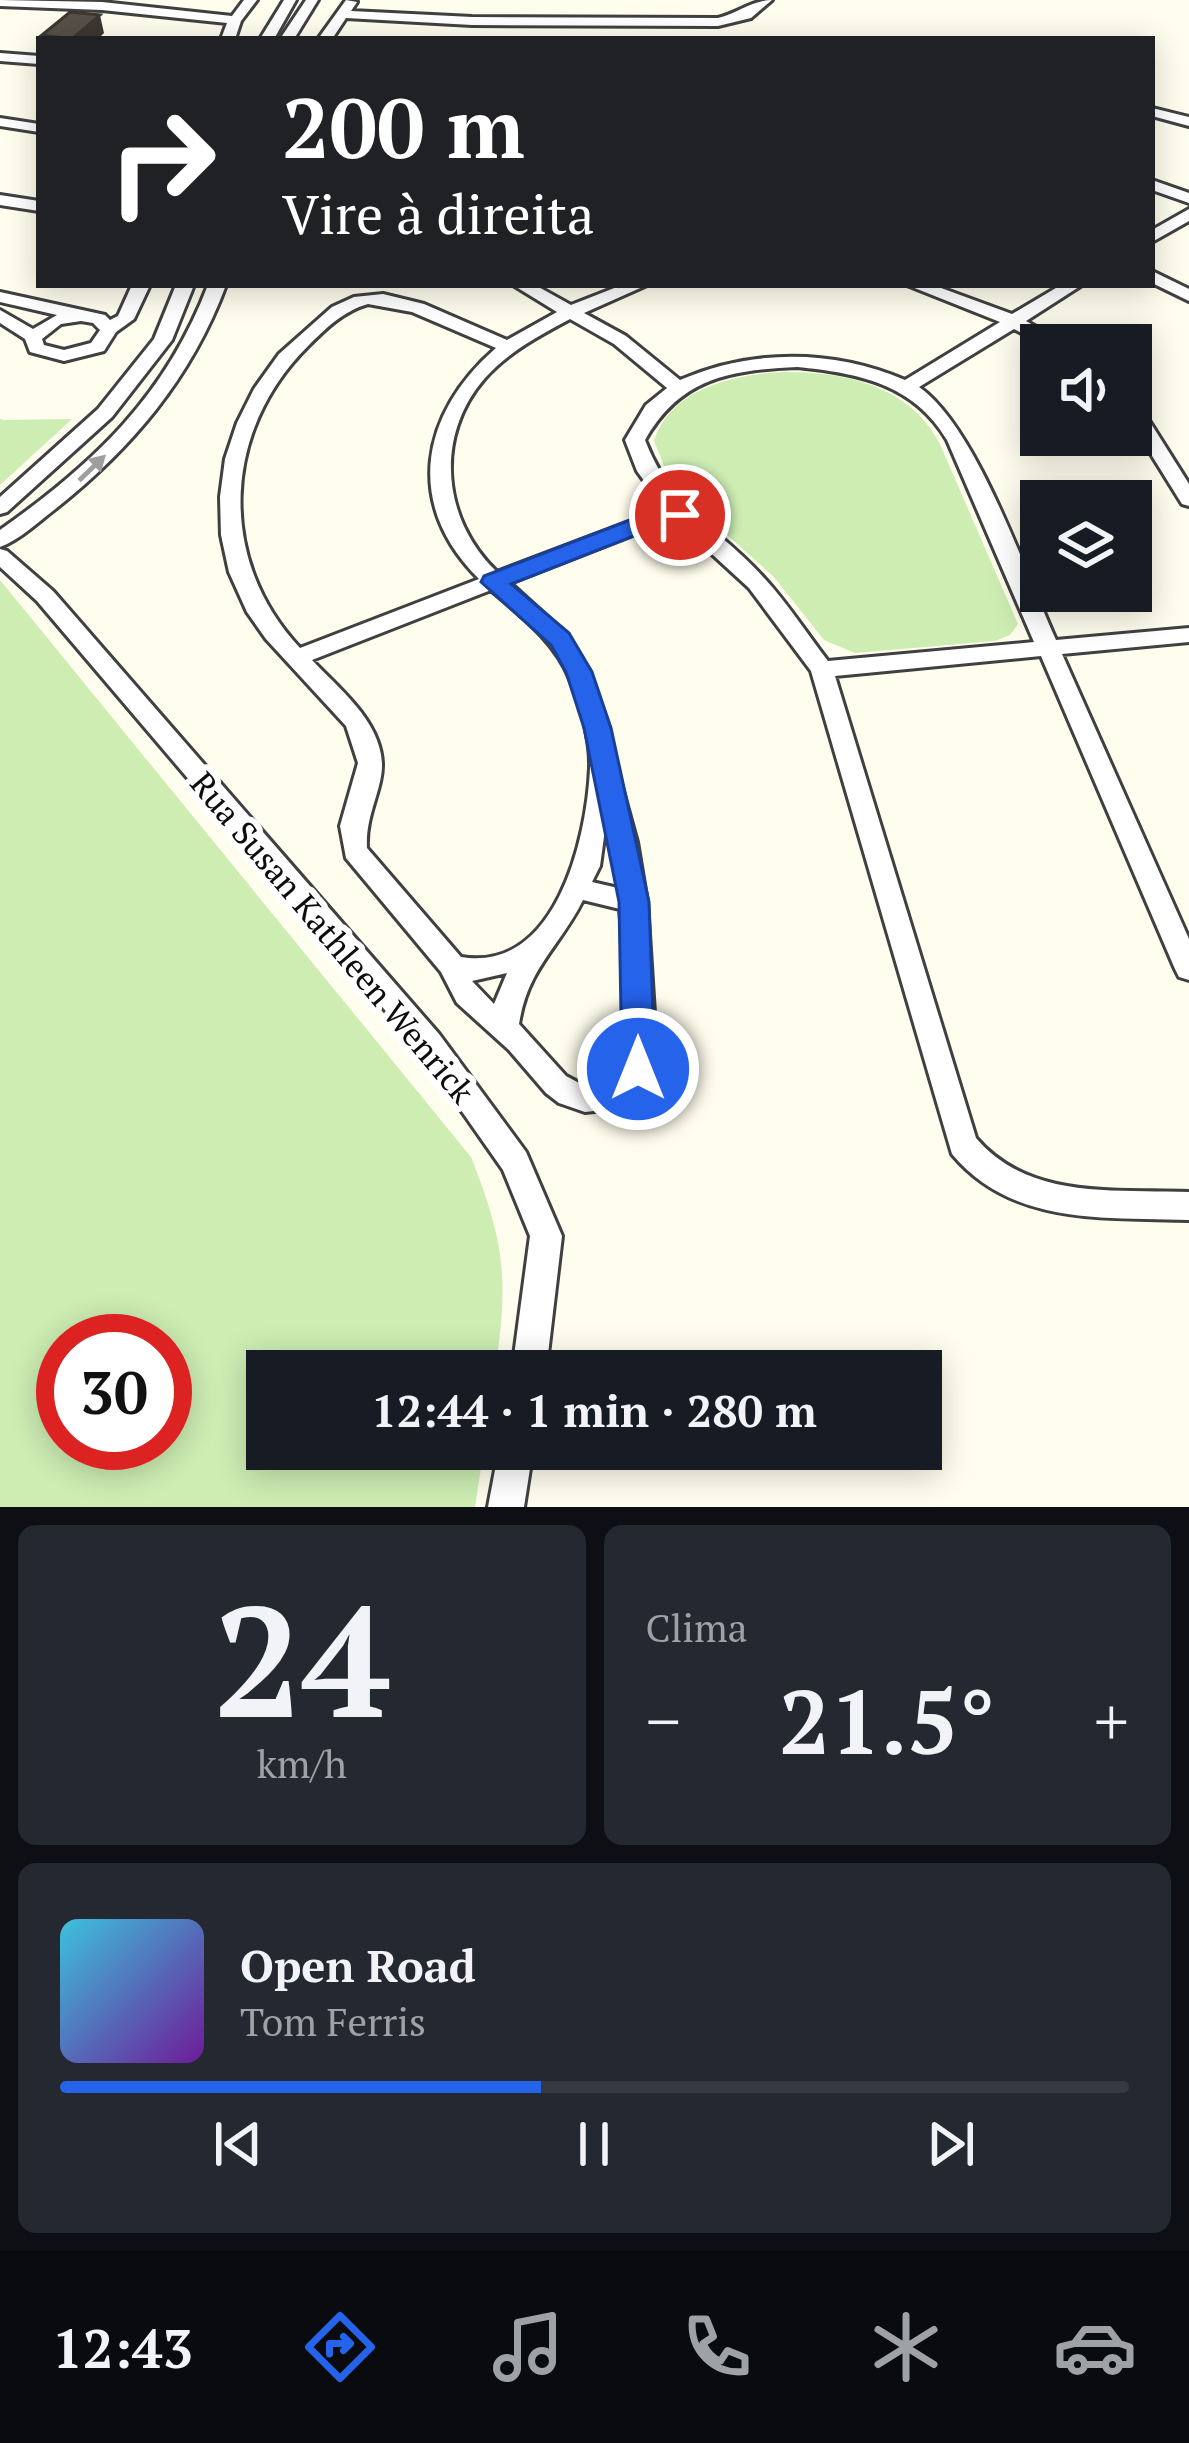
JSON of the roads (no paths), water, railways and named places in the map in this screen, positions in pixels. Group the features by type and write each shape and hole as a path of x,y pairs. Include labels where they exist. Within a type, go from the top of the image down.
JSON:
{"street":[{"path":"229,36 251,0"},
{"path":"269,36 290,0"},
{"path":"289,36 312,0"},
{"path":"327,36 352,0"},
{"path":"465,36 485,0"},
{"path":"341,14 472,22 718,22 746,15 766,0"},
{"path":"0,2 102,6 235,20"},
{"path":"604,24 615,6"},
{"path":"0,56 36,60"},
{"path":"1155,113 1189,122"},
{"path":"0,122 36,128"},
{"path":"1155,186 1189,198"},
{"path":"0,200 36,206"},
{"path":"1155,235 1189,214"},
{"path":"1155,278 1189,296"},
{"path":"0,508 105,413 163,340 184,288"},
{"path":"0,540 75,485 128,434 192,346 216,288"},
{"path":"530,288 579,307 688,369 709,374"},
{"path":"559,288 678,388"},
{"path":"504,1027 509,998 528,957 558,924 578,889 592,849 602,764 598,728 585,687 560,639 493,582 454,532 442,494 440,458 455,406 477,374 506,346 579,307 630,288"},
{"path":"924,288 1020,324"},
{"path":"906,387 1068,288"},
{"path":"33,337 56,320 85,316 138,292"},
{"path":"0,315 33,337 43,353 64,356 98,347 109,329 125,320 138,292"},
{"path":"0,297 85,316 109,329"},
{"path":"506,346 391,299 364,299 346,306 306,336 256,399 240,438 231,484 236,559 255,607 357,723 368,747 368,779 352,834 358,859 453,967 455,980 492,1023 504,1027 563,1091 590,1098 625,1086 641,1059 634,902 616,798 602,764"},
{"path":"1189,969 957,440 941,416 906,387 855,370 799,362 709,374 678,388 646,417 635,440 646,472 680,515 757,583 822,669 963,1145 972,1160 997,1183 1025,1196 1189,1206"},
{"path":"1152,441 1189,500"},
{"path":"298,657 654,519 680,515"},
{"name":"Rua Susan Kathleen Wenrick","path":"0,556 45,596 429,1042 515,1162 546,1236 532,1350"},
{"path":"822,669 1189,635"},
{"path":"578,889 634,902"},
{"path":"453,967 471,970 528,957"},
{"path":"506,1507 512,1470"}]}
